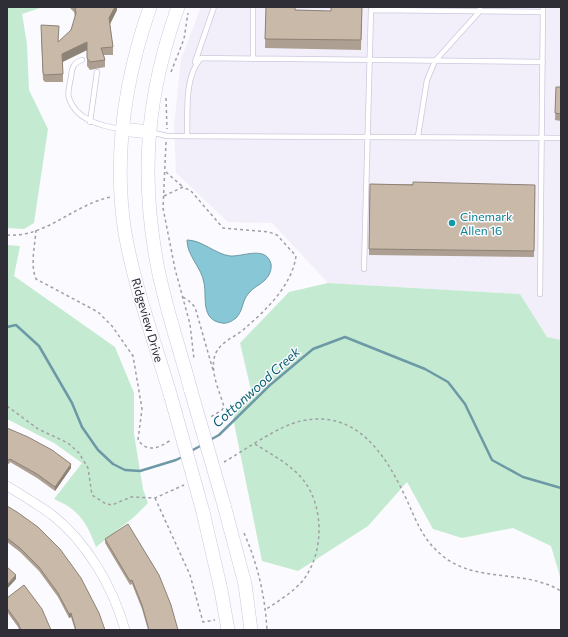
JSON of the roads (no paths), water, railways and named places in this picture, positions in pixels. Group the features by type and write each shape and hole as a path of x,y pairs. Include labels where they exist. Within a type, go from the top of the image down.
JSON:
{"main road":[{"name":"Ridgeview Drive","path":"150,7 132,65 122,129 121,178 125,233 135,274 203,512 221,590 228,630"},
{"name":"Ridgeview Drive","path":"178,7 159,70 149,132 148,188 157,265 245,584 251,630"},
{"path":"122,129 149,132"}],"street":[{"path":"7,486 52,515 71,533 91,558 104,579 115,600 125,630"}],"lane":[{"path":"187,136 188,97 194,66 214,7"},
{"path":"253,7 253,59"},
{"path":"418,136 427,80 435,61 480,9"},
{"path":"364,269 371,10 543,9 540,294"},
{"path":"194,66 201,58 543,62"},
{"path":"82,60 78,61 72,68 68,97 73,106 90,122 99,126 122,129"},
{"path":"90,122 97,72"},
{"path":"149,132 167,136 418,136 561,138"}],"water":[{"path":"187,240 198,242 224,255 235,256 259,253 268,258 271,264 271,271 269,275 263,282 250,292 236,318 228,323 215,321 207,312 203,278 189,251"}],"waterway":[{"name":"Cottonwood Creek","path":"7,327 16,325 39,346 72,403 82,427 98,450 113,464 125,470 140,471 176,460 184,456"},
{"name":"Cottonwood Creek","path":"210,440 219,435 270,385 313,349 345,337 425,369 448,382 465,404 492,460 523,477 561,488"},
{"name":"Cottonwood Creek","path":"191,451 202,445"}],"place":[{"name":"Cinemark Allen 16","path":"452,223"}]}
